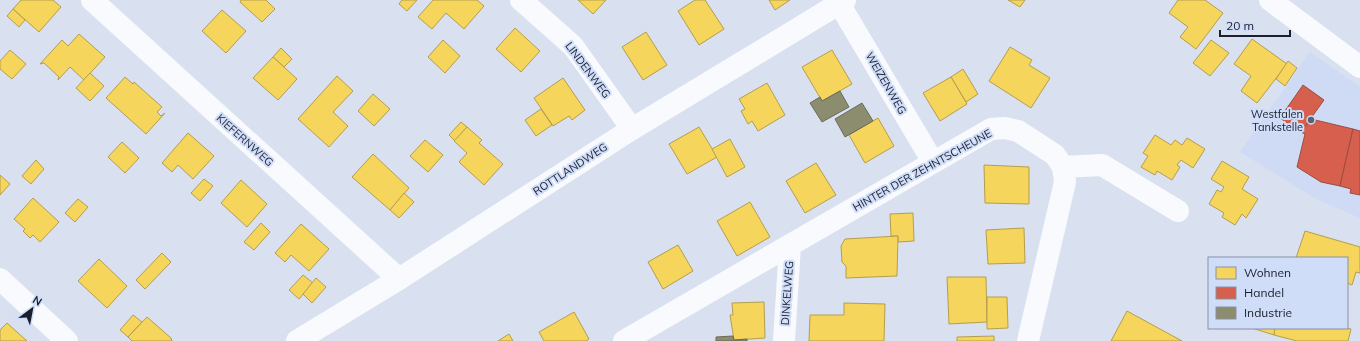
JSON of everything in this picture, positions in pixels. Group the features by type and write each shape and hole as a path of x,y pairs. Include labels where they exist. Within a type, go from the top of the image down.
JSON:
{"street":[{"name":"KIEFERNWEG","path":"92,0 399,279"},
{"name":"LINDENWEG","path":"521,0 572,46 632,129"},
{"path":"1270,0 1360,67"},
{"name":"ROTTLANDWEG","path":"297,341 399,279 632,129 841,1"},
{"name":"WEIZENWEG","path":"841,1 933,162"},
{"name":"HINTER DER ZEHNTSCHEUNE","path":"624,341 991,129 1005,128 1018,131 1055,155 1063,167"},
{"path":"1028,341 1066,182 1063,167 1102,165 1178,211"},
{"name":"DINKELWEG","path":"784,341 790,245"},
{"path":"0,279 67,341"}],"shaded area":[{"name":"Westfalen Tankstelle","path":"1310,52 1360,87 1360,218 1316,199 1240,152"}],"building: Wohnen":[{"path":"21,0 53,0 61,7 39,32 13,9"},
{"path":"241,0 266,0 275,9 262,22 240,2"},
{"path":"402,0 417,0 407,11 399,4"},
{"path":"433,0 477,0 484,6 464,29 446,13 432,29 418,17"},
{"path":"578,0 606,0 593,14"},
{"path":"695,0 705,0 724,29 699,45 678,11"},
{"path":"769,0 790,0 775,10"},
{"path":"1008,0 1025,0 1020,7"},
{"path":"1178,0 1205,0 1223,13 1196,49 1180,37 1188,27 1169,13"},
{"path":"13,9 25,20 19,27 7,16"},
{"path":"222,10 246,31 226,53 202,31"},
{"path":"515,28 540,51 521,72 496,49"},
{"path":"646,32 667,65 643,80 622,47"},
{"path":"79,34 105,57 84,80 70,67 58,80 59,77 44,63 40,64 62,40 68,46"},
{"path":"1252,39 1287,64 1257,103 1241,91 1251,76 1234,64"},
{"path":"443,40 460,56 445,73 428,57"},
{"path":"1211,40 1229,53 1210,76 1193,63"},
{"path":"1010,47 1032,60 1029,65 1050,78 1031,108 989,81"},
{"path":"281,48 292,59 284,67 273,57"},
{"path":"10,50 26,64 12,79 0,69 0,61"},
{"path":"832,50 852,84 822,101 802,67"},
{"path":"273,57 297,79 278,100 253,78"},
{"path":"1288,61 1297,68 1285,86 1276,79"},
{"path":"963,69 978,94 966,102 951,77"},
{"path":"90,73 104,86 90,101 76,88"},
{"path":"337,76 353,91 333,112 348,126 329,147 298,119"},
{"path":"125,77 133,84 134,82 162,107 157,112 161,116 165,113 146,134 106,98"},
{"path":"951,77 967,104 940,121 923,93"},
{"path":"563,78 585,110 572,120 569,116 553,126 534,98"},
{"path":"767,83 785,115 758,131 752,121 748,124 741,111 745,109 739,99"},
{"path":"373,94 390,109 374,126 358,111"},
{"path":"541,109 552,125 536,136 525,120"},
{"path":"878,118 894,146 865,163 849,135"},
{"path":"461,122 467,127 455,141 449,135"},
{"path":"467,127 482,140 479,143 503,164 484,185 459,162 467,153 454,141"},
{"path":"699,127 717,157 687,174 669,144"},
{"path":"188,133 214,156 193,179 178,165 172,172 162,163"},
{"path":"1155,135 1171,145 1175,140 1182,145 1187,138 1205,149 1193,168 1181,160 1177,165 1180,167 1172,180 1157,171 1155,175 1141,167 1148,156 1143,153"},
{"path":"730,139 745,167 727,177 712,149"},
{"path":"425,140 443,155 428,172 410,156"},
{"path":"122,142 139,158 125,173 108,157"},
{"path":"373,154 409,188 390,210 352,177"},
{"path":"36,160 44,169 31,184 22,176"},
{"path":"1222,161 1249,177 1242,189 1258,199 1246,218 1242,214 1235,225 1222,217 1224,213 1209,204 1217,190 1221,192 1224,187 1211,179"},
{"path":"816,163 836,195 805,213 786,181"},
{"path":"984,165 1029,167 1029,204 985,203"},
{"path":"0,175 10,184 0,195"},
{"path":"204,179 213,186 200,201 191,193"},
{"path":"241,180 267,204 247,227 221,203"},
{"path":"404,193 414,202 399,218 390,210"},
{"path":"33,198 59,222 40,242 33,235 30,238 23,231 25,229 14,219"},
{"path":"78,199 88,207 75,222 65,213"},
{"path":"750,202 770,237 737,256 717,221"},
{"path":"913,213 914,241 898,242 898,236 891,236 890,214"},
{"path":"261,223 270,232 254,250 244,242"},
{"path":"301,224 329,249 309,271 291,255 285,262 275,253"},
{"path":"1024,228 1025,263 988,264 986,230"},
{"path":"1305,231 1360,247 1360,273 1356,272 1352,285 1348,283 1348,257 1296,257"},
{"path":"898,236 897,276 846,278 846,266 842,262 841,246 845,239"},
{"path":"678,245 693,271 663,289 648,262"},
{"path":"162,253 171,262 145,289 136,280"},
{"path":"99,259 127,286 107,308 78,281"},
{"path":"303,275 313,283 299,299 289,290"},
{"path":"947,277 986,277 987,322 949,324"},
{"path":"316,278 326,287 312,303 303,294"},
{"path":"987,297 1007,297 1008,328 987,329"},
{"path":"764,302 765,338 734,340 730,315 733,315 732,303"},
{"path":"844,303 885,304 884,341 809,341 810,315 844,315"},
{"path":"1127,311 1182,341 1111,341"},
{"path":"574,312 589,339 586,341 544,341 539,332"},
{"path":"133,315 142,322 128,337 120,330"},
{"path":"147,317 171,338 172,341 132,341 128,337"},
{"path":"7,323 27,341 0,341 0,330"},
{"path":"1255,329 1275,329 1274,335"},
{"path":"1275,329 1351,329 1348,341 1297,341 1274,335"},
{"path":"509,334 513,341 498,341"},
{"path":"994,336 994,341 957,341 957,337"}],"building: Handel":[{"path":"1303,85 1324,100 1301,132 1280,118"},
{"path":"1311,119 1353,129 1340,186 1321,182 1297,167 1305,134 1301,132"},
{"path":"1353,129 1360,131 1360,195 1350,193 1351,189 1340,186"}],"building: Industrie":[{"path":"840,91 849,107 822,122 810,103 820,97 822,101"},
{"path":"862,103 873,121 845,137 835,119"},
{"path":"733,336 734,340 747,339 747,341 716,341 716,337"}],"place":[{"name":"Westfalen Tankstelle","path":"1311,120"}]}
